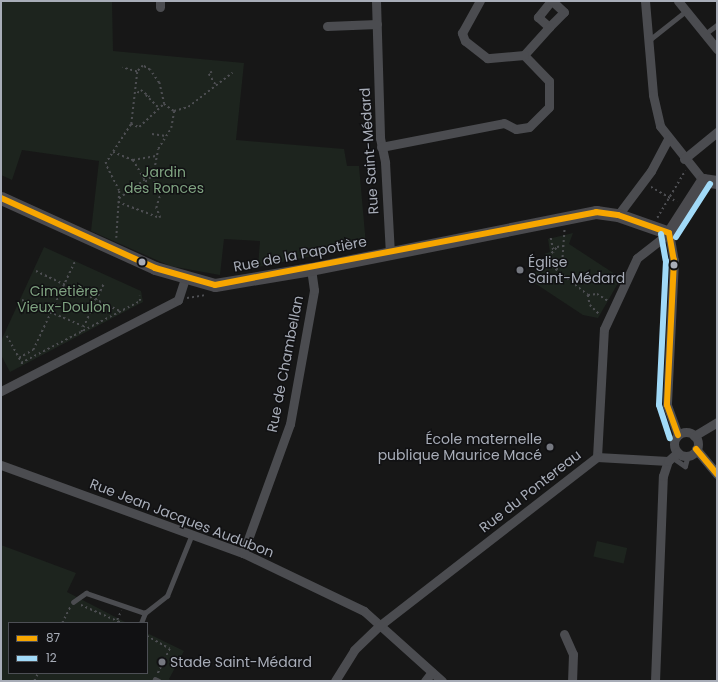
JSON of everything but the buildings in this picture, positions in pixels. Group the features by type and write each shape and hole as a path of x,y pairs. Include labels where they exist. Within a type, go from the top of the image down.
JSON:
{"street":[{"name":"Rue Saint-Médard","path":"376,1 381,147 390,253"},
{"path":"480,1 462,32 465,41 487,58 524,55 564,12 552,1 538,17 549,27"},
{"path":"645,1 653,96 660,126 668,140 704,180 717,182"},
{"path":"678,1 717,49"},
{"path":"327,26 377,24"},
{"path":"381,147 504,123 516,129 529,127 549,107 549,81 524,55"},
{"path":"687,162 717,132"},
{"path":"618,215 644,182 668,140"},
{"path":"655,681 663,476 672,456 674,444 678,435 667,405 674,260 669,232 704,180"},
{"name":"Rue de la Papotière","path":"1,198 185,279 214,285 311,269 596,212 618,215 669,232"},
{"name":"Rue du Pontereau","path":"334,681 354,650 379,626 597,457 604,329 614,304 637,258 669,232"},
{"name":"Rue de Chambellan","path":"243,553 290,424 314,290 311,269"},
{"path":"1,392 178,300 185,279"},
{"path":"694,436 717,422"},
{"path":"678,435 686,432 694,436"},
{"path":"694,436 696,449 717,474"},
{"path":"597,457 688,455 696,449"},
{"name":"Rue Jean Jacques Audubon","path":"1,465 243,553 364,611 442,681"},
{"path":"564,634 573,654 572,681"},
{"path":"425,681 432,672"}],"lane":[{"path":"648,41 686,11"},
{"path":"705,34 717,25"},
{"path":"141,622 145,613 167,596 192,534"},
{"path":"73,602 86,593 145,613"}],"path":[{"path":"112,248 117,236 115,220 119,191 105,164 131,124 131,108 136,93 137,72 143,66 150,70 159,83 164,104 174,111"},
{"path":"123,68 137,72"},
{"path":"212,72 209,74 216,85"},
{"path":"118,202 160,218 156,208 161,192 154,183 153,175 156,156 166,136 174,111 195,102 232,73"},
{"path":"136,93 141,90 150,97 158,107"},
{"path":"146,96 150,97"},
{"path":"131,124 143,125 158,107 164,104"},
{"path":"152,134 166,136"},
{"path":"113,152 133,160 143,172 145,182"},
{"path":"133,160 156,156"},
{"path":"651,227 669,197 687,162"},
{"path":"119,199 153,175"},
{"path":"644,182 685,207"},
{"path":"556,271 562,262 564,226"},
{"path":"551,238 554,253"},
{"path":"548,257 563,246"},
{"path":"19,358 33,350 75,261"},
{"path":"548,263 556,271 588,295 590,305 599,311 600,317"},
{"path":"36,271 121,312"},
{"path":"81,332 104,283"},
{"path":"588,295 597,294 614,304"},
{"path":"21,363 140,302 139,296"},
{"path":"22,300 83,326"},
{"path":"7,336 23,366"},
{"path":"63,622 73,602 120,622"},
{"path":"117,620 124,606"},
{"path":"148,637 170,650 157,680"}],"green space":[{"name":"Jardin des Ronces","path":"1,1 112,1 113,51 244,63 236,140 344,149 347,166 359,166 366,245 258,267 260,241 224,239 220,275 170,266 91,231 99,161 22,150 12,180 1,175"},
{"path":"573,233 569,244 621,278 598,318 583,315 530,280 540,265 544,268 551,260 544,254 550,252 548,239"},
{"name":"Cimetière Vieux-Doulon","path":"44,247 141,291 143,302 10,372 1,355 1,341"},
{"path":"597,541 627,548 624,564 593,557"},
{"path":"1,545 76,573 67,592 125,622 8,622 8,674 148,674 148,633 184,651 169,679 171,681 1,681"}],"transit line":[{"name":"12","path":"676,237 710,184"},
{"name":"87","path":"1,198 155,268 215,285 596,212 618,215 669,233"},
{"name":"87","path":"669,233 674,260 667,405 678,435"},
{"name":"12","path":"661,234 666,261 659,405 670,438"},
{"name":"87","path":"696,449 717,474"}],"place":[{"name":"Église Saint-Médard","path":"520,270"},
{"name":"École maternelle publique Maurice Macé","path":"550,447"},
{"name":"Stade Saint-Médard","path":"162,662"}]}
